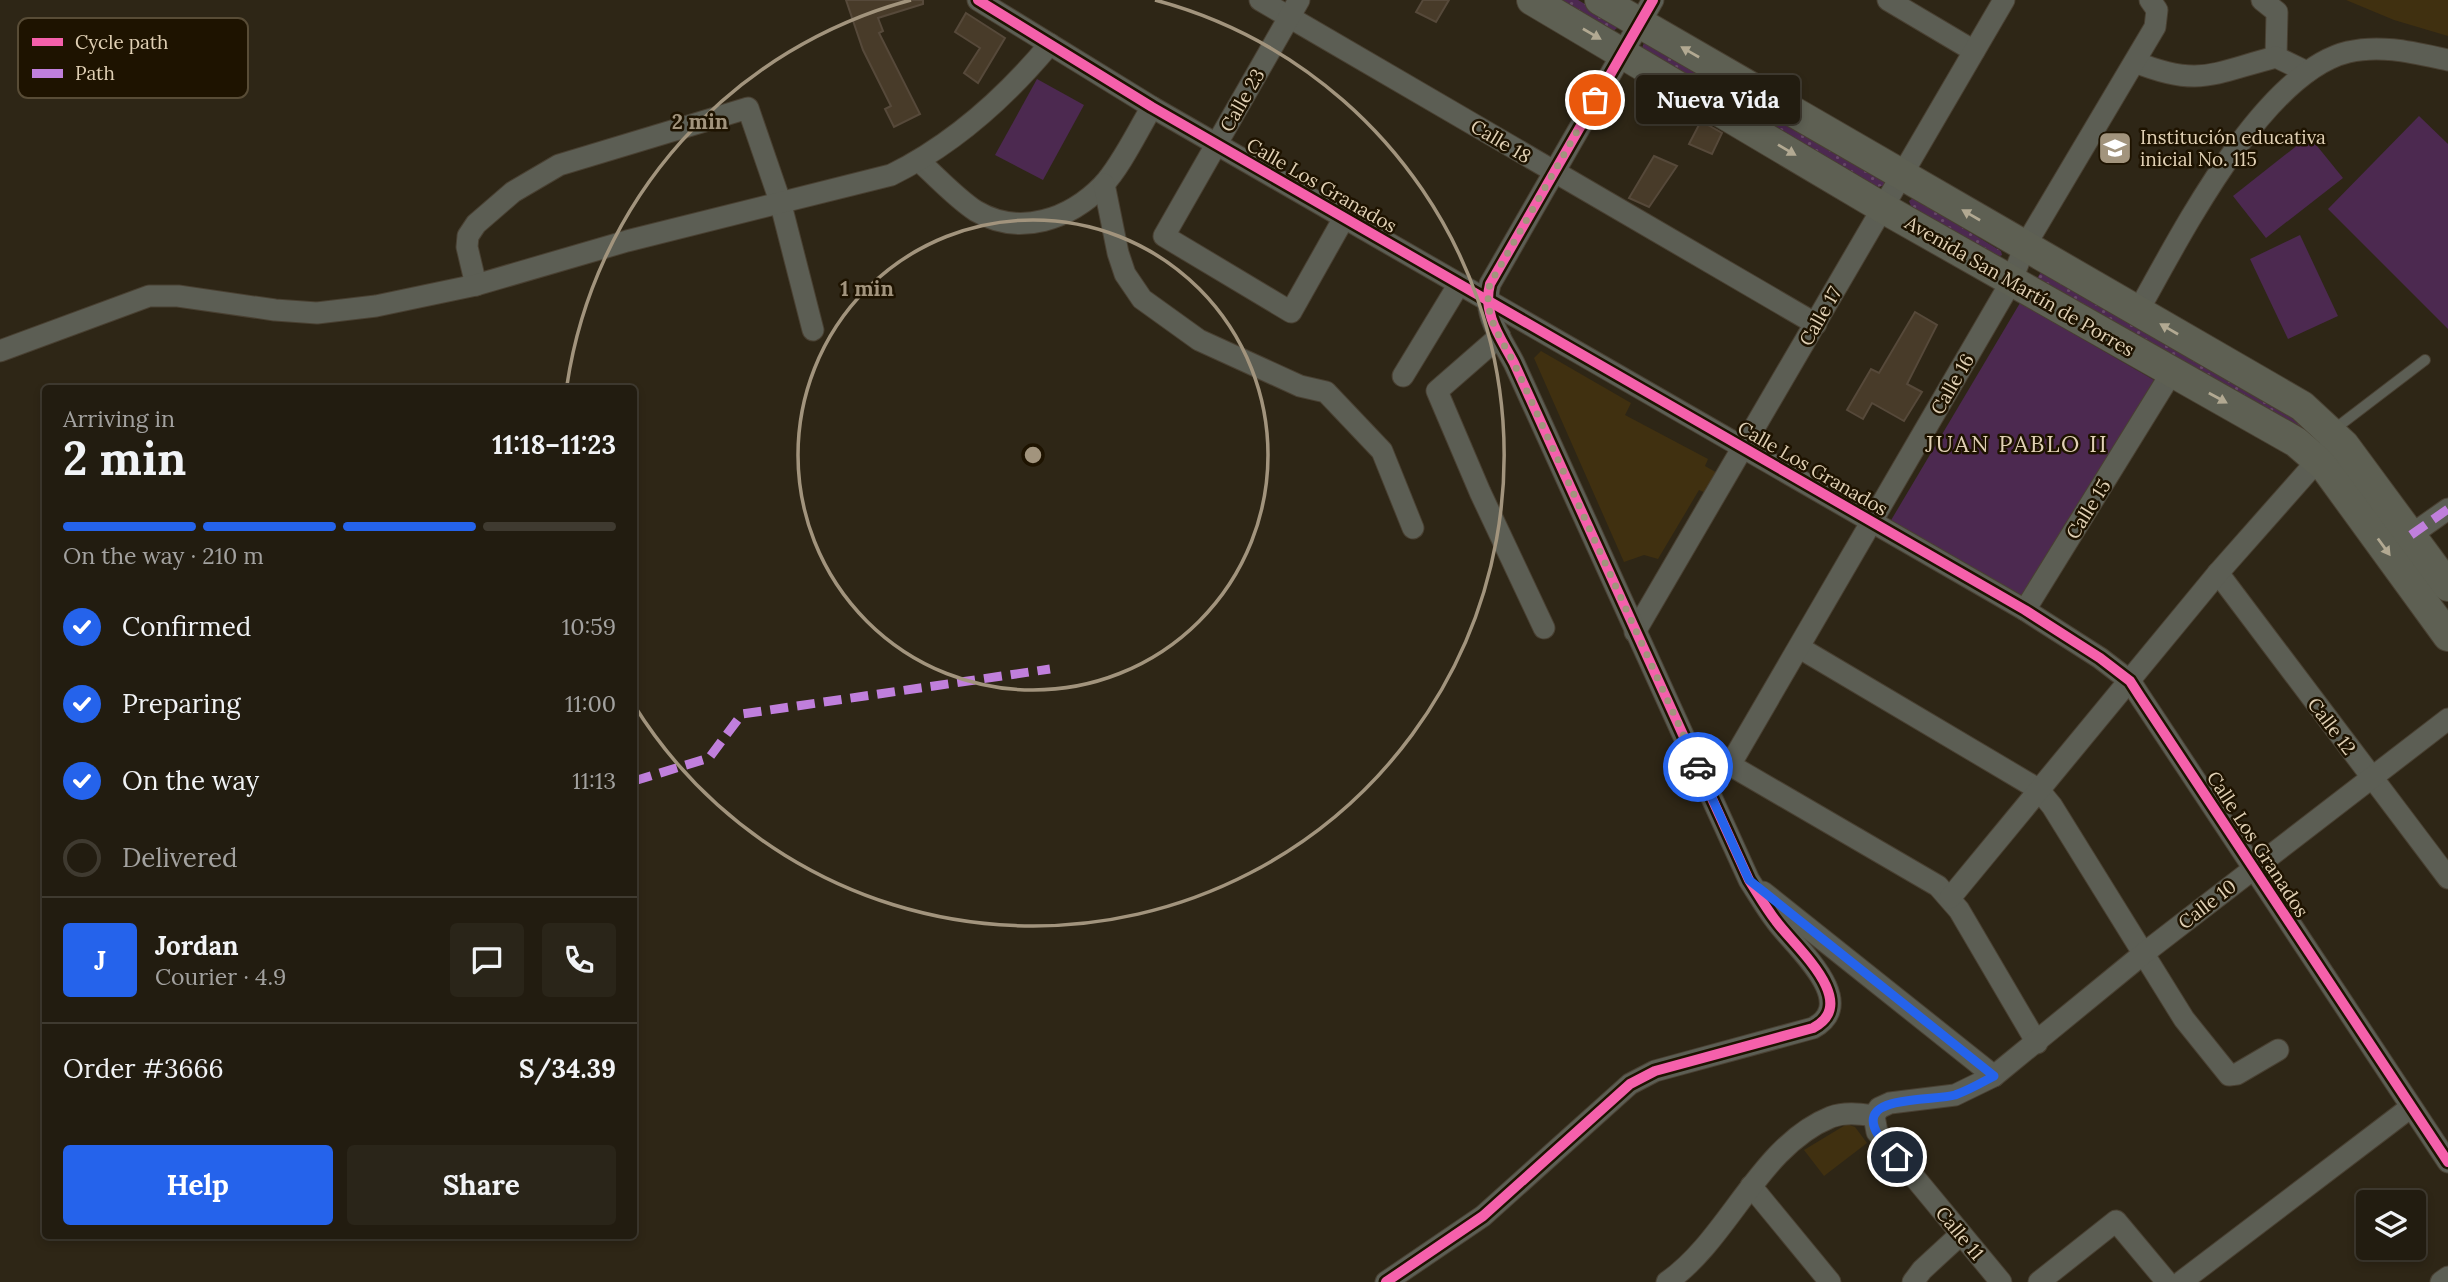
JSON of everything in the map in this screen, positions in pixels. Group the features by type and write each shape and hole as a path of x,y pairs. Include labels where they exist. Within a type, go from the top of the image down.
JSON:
{"main road":[{"name":"Avenida San Martín de Porres","path":"1532,0 1883,208 2296,442 2329,443 2411,535 2448,586"},
{"name":"Avenida San Martín de Porres","path":"1600,0 1646,11 1903,175 2302,406 2329,443 2448,636"}],"street":[{"name":"Calle Los Granados","path":"978,0 1152,107 2025,610 2100,658 2130,681 2448,1161"},
{"name":"Calle 18","path":"1260,0 1294,8 1553,172 1816,324"},
{"path":"1888,0 1974,51"},
{"name":"Calle 17","path":"1635,632 2004,0"},
{"name":"Calle 16","path":"1730,765 2011,282 2025,246 2155,27 2157,10 2150,0"},
{"path":"2262,0 2277,12 2280,21 2276,57"},
{"name":"Calle 23","path":"1294,8 1164,236 1291,312 1344,218"},
{"path":"1386,1282 1483,1216 1630,1084 1655,1071 1813,1028 1826,1017 1830,1000 1825,981 1775,921 1749,880 1490,316 1486,299 1490,284 1646,11"},
{"path":"0,351 149,296 177,296 317,313 376,306 476,285 627,240 891,175 919,161 957,136 1008,91 1050,44"},
{"path":"2138,311 2233,156 2275,99 2307,72 2347,52 2390,48 2448,60"},
{"path":"2135,62 2169,75 2202,78 2276,57 2307,72"},
{"path":"919,161 976,211 1006,223 1034,224 1070,211 1104,184 1152,107"},
{"path":"476,285 467,247 468,236 476,224 513,192 559,165 748,108 780,201 813,330"},
{"path":"1104,184 1118,253 1125,274 1142,299 1199,340 1300,386 1326,392 1382,451 1413,528"},
{"path":"1403,376 1459,284"},
{"path":"1500,337 1437,391 1480,492 1544,628"},
{"name":"Calle 15","path":"2025,610 2172,372"},
{"path":"1951,898 2038,789 2329,443"},
{"path":"2411,535 2448,509"},
{"name":"Calle 12","path":"2218,573 2448,878"},
{"path":"1800,648 2038,789 2052,806 2184,1019 2229,1075 2237,1074 2278,1050"},
{"name":"Calle 10","path":"1874,1115 1879,1108 1890,1103 1955,1095 1994,1076 2143,954 2448,719"},
{"path":"1695,760 1713,760 1730,765 1924,876 1951,898 2036,1043"},
{"path":"1749,880 1994,1076"},
{"path":"2039,1282 2116,1221 2180,1281 2411,1107"},
{"path":"1667,1282 1687,1268 1751,1186 1795,1140 1832,1117 1849,1113 1874,1115"},
{"name":"Calle 11","path":"1874,1115 1877,1132 2001,1282"},
{"path":"1751,1186 1830,1282"},
{"path":"1913,1282 1922,1270 1961,1234"},
{"path":"2441,1282 2448,1276"}],"lane":[{"path":"2329,443 2425,360"}],"shaded area":[{"path":"1556,0 1578,0 1621,25 1612,32"},
{"path":"2346,0 2448,0 2448,36 2394,20"},
{"path":"1645,39 1883,180 1886,185 1878,187 1642,49"},
{"path":"1037,79 1084,105 1043,180 995,155"},
{"path":"2419,116 2448,144 2448,329 2328,209"},
{"path":"2309,136 2343,178 2266,238 2233,196"},
{"path":"1913,198 2001,251 2002,255 1998,257 1911,206 1909,201"},
{"path":"2300,235 2338,316 2288,339 2250,259"},
{"path":"2041,272 2310,426 2314,431 2310,436 2036,280"},
{"path":"2020,303 2154,380 2022,600 1890,522"},
{"path":"1541,351 1631,403 1625,415 1708,459 1705,466 1719,474 1708,494 1699,490 1658,559 1644,555 1624,562 1534,358"},
{"path":"1847,1124 1855,1127 1867,1143 1824,1176 1804,1150"}],"building":[{"path":"846,0 923,0 923,4 878,18 883,31 879,33 920,114 894,127 885,109 891,106 863,50"},
{"path":"1423,0 1449,0 1436,22 1416,12"},
{"path":"966,13 1005,38 978,83 964,73 980,48 955,32"},
{"path":"1701,121 1722,133 1712,154 1689,144"},
{"path":"1654,156 1677,166 1649,207 1629,198"},
{"path":"1915,312 1937,325 1907,384 1922,392 1904,421 1872,403 1863,419 1847,410 1871,369 1879,373"}],"marked path":[{"path":"2411,535 2448,509"},
{"path":"637,780 709,758 742,714 1050,669"}],"cycle path":[{"path":"978,0 1152,107 2025,610 2100,658 2130,681 2448,1162"},
{"path":"1386,1282 1483,1216 1630,1084 1655,1071 1813,1028 1826,1017 1830,1004 1827,989 1819,974 1776,921 1749,880 1514,363 1494,325 1489,305 1490,284 1653,0"}],"way so far":[{"path":"1595,100 1490,284 1486,299 1490,316 1514,363 1698,767"}],"place":[{"name":"Nueva Vida","path":"1595,100"},
{"name":"Institución educativa inicial No. 115","path":"2115,148"}],"district":[{"name":"JUAN PABLO II","path":"2017,444"}],"route":[{"path":"1698,767 1749,880 1903,1006 1994,1076 1955,1095 1890,1103 1879,1108 1874,1115 1874,1127 1897,1157"}]}
